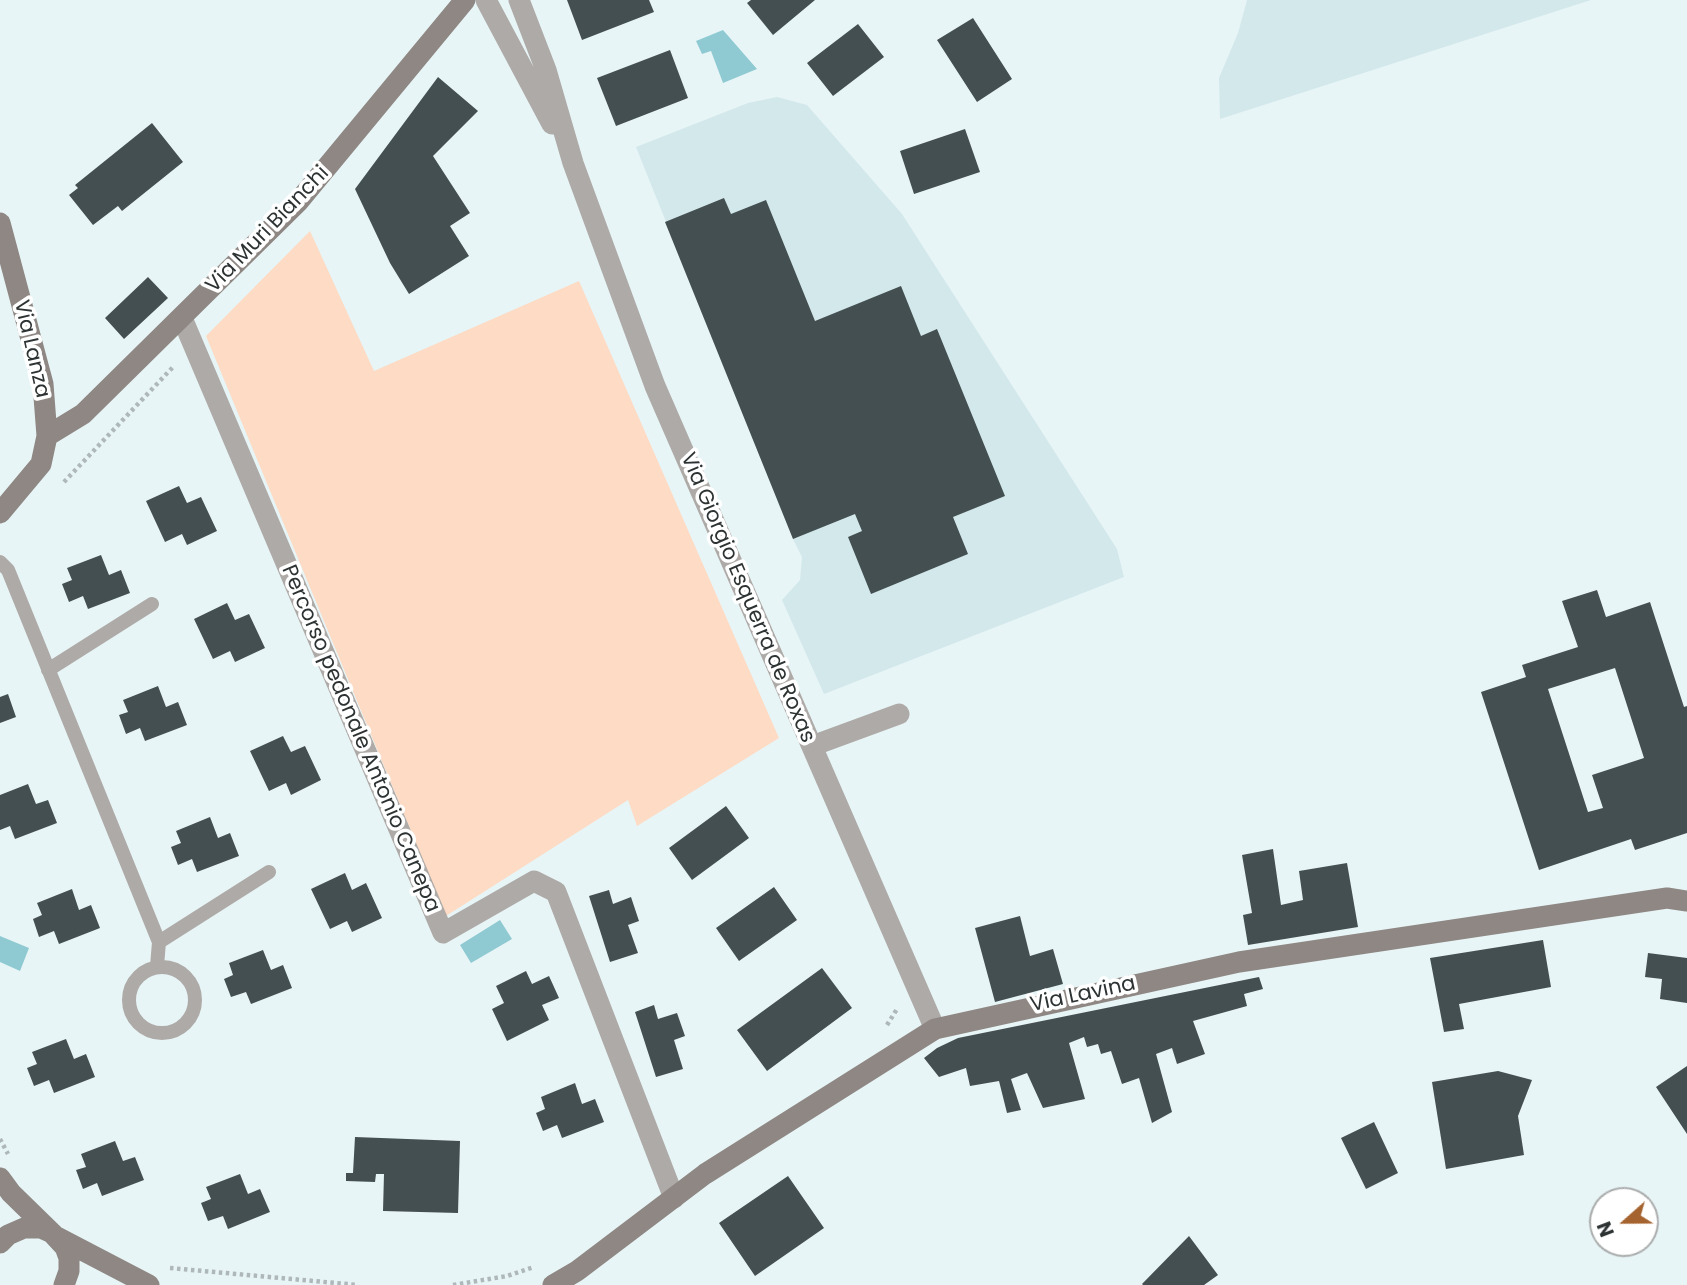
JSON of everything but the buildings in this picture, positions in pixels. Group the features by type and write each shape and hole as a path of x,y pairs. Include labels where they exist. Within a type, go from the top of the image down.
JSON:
{"main road":[{"name":"Via Muri Bianchi","path":"47,436 83,414 298,202 465,0"},
{"name":"Via Lanza","path":"0,223 43,384 47,436"},
{"path":"0,513 41,464 47,436"},
{"name":"Via Lavina","path":"553,1285 705,1174 935,1029 1239,961 1667,898 1687,901"},
{"path":"7,1170 11,1193 65,1247 69,1258 69,1271 64,1285"},
{"path":"0,1243 8,1235 24,1228 41,1228 149,1285"}],"street":[{"path":"486,0 573,163"},
{"path":"519,0 546,71 573,163"},
{"name":"Via Giorgio Esquerra de Roxas","path":"573,163 655,386 935,1029"},
{"name":"Percorso pedonale Antonio Canepa","path":"182,318 443,933 534,881 556,892 674,1198"},
{"path":"811,746 899,714"}],"lane":[{"path":"0,562 8,570 159,942 157,966"},
{"path":"48,670 152,604"},
{"path":"159,942 268,872"},
{"path":"157,966 172,968 185,975 193,988 195,1003 190,1017 180,1028 166,1033 151,1032 138,1024 130,1011 128,996 133,982 144,971 157,966"}],"path":[{"path":"886,1026 899,1004"},
{"path":"0,1139 7,1170"},
{"path":"164,1266 358,1285"},
{"path":"453,1285 508,1276 537,1266"}],"shaded area":[{"path":"1247,0 1591,0 1220,119 1219,78 1238,33"},
{"path":"777,97 807,105 902,214 1117,549 1124,577 824,694 782,600 800,580 802,557 636,147 748,103"},
{"path":"310,231 374,371 579,281 779,738 637,826 628,800 446,916 206,336"}],"water":[{"path":"723,30 757,69 723,83 711,51 702,54 696,41"},
{"path":"500,920 512,939 471,963 460,945"},
{"path":"0,936 29,948 20,971 0,962"}]}
